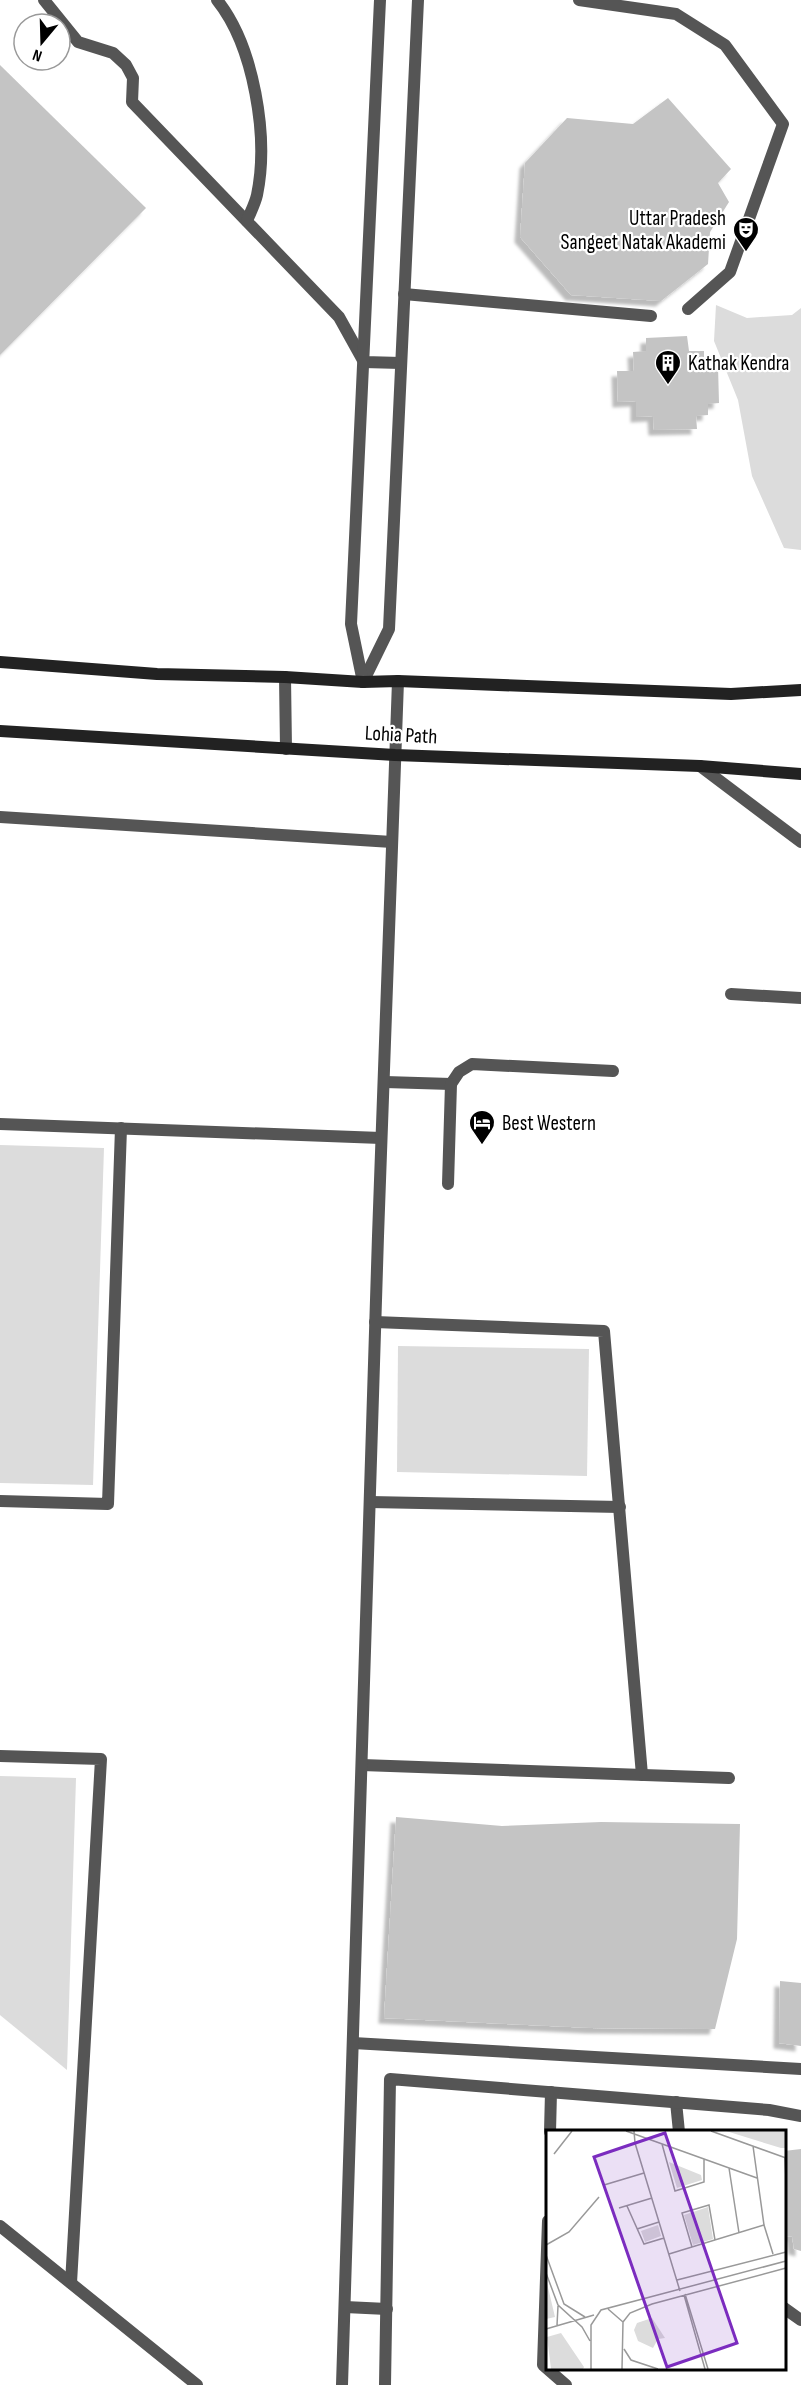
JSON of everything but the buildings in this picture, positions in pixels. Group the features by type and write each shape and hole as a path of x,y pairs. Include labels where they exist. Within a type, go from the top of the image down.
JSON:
{"main road":[{"path":"0,662 157,674 285,677 363,682 398,681 732,694 801,690"},
{"name":"Lohia Path","path":"0,731 395,755 700,766 801,774"}],"street":[{"path":"44,0 78,42 113,53 126,65 133,78 132,102 339,317 363,363"},
{"path":"217,0 227,13 245,56 261,120 261,158 257,196 247,221"},
{"path":"363,682 351,624 380,0"},
{"path":"363,682 389,629 418,0"},
{"path":"579,0 676,14 725,45 783,124 730,273 688,309"},
{"path":"404,294 651,316"},
{"path":"363,363 401,363"},
{"path":"285,677 286,748"},
{"path":"342,2385 381,1138 385,1082 398,681"},
{"path":"700,766 801,842"},
{"path":"0,817 392,842"},
{"path":"731,994 801,998"},
{"path":"448,1184 451,1084 459,1072 472,1064 613,1071"},
{"path":"385,1082 451,1084"},
{"path":"0,1124 381,1138"},
{"path":"0,1501 108,1504 122,1128"},
{"path":"375,1322 604,1331 642,1775"},
{"path":"370,1502 620,1507"},
{"path":"0,1756 101,1759 71,2283"},
{"path":"362,1765 729,1778"},
{"path":"353,2043 801,2069"},
{"path":"385,2385 390,2079 769,2110 801,2116"},
{"path":"550,2130 551,2091"},
{"path":"676,2102 679,2130"},
{"path":"0,2226 197,2385"},
{"path":"546,2279 543,2365 546,2368"},
{"path":"345,2307 387,2309"},
{"path":"786,2309 801,2320"},
{"path":"549,2370 566,2385"}],"shaded area":[{"path":"716,305 747,318 792,315 801,308 801,550 784,548 752,476 738,400 714,341"},
{"path":"0,1145 104,1148 93,1485 0,1483"},
{"path":"398,1346 589,1349 587,1476 397,1472"},
{"path":"0,1776 76,1778 67,2070 0,2015"}],"place":[{"name":"Uttar Pradesh Sangeet Natak Akademi","path":"746,253"},
{"name":"Kathak Kendra","path":"668,386"},
{"name":"Best Western","path":"482,1146"}]}
